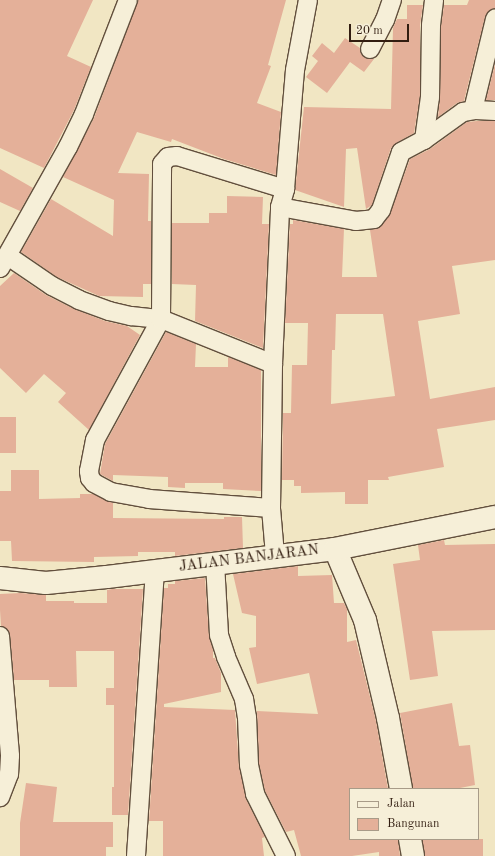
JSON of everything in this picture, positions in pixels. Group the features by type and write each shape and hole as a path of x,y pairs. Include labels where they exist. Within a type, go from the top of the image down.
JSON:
{"street":[{"path":"128,0 77,127 4,262 79,300 116,312 161,319 273,364"},
{"path":"275,555 271,508 273,364 280,207 285,189 295,70 308,0"},
{"path":"370,49 385,20 392,0"},
{"path":"424,140 430,97 431,25 434,0"},
{"path":"473,110 495,19"},
{"path":"280,207 356,221 374,219 380,210 398,155 404,150 424,140 458,114 473,110 495,111"},
{"path":"271,508 149,499 111,492 98,487 90,478 89,470 95,440 161,319 162,164 165,160 172,156 182,157 285,189"},
{"name":"JALAN BANJARAN","path":"0,578 46,583 335,549 495,516"},
{"path":"335,549 365,620 388,718 401,788"},
{"path":"216,563 219,634 226,657 244,699 247,717 249,765 255,794 286,856"},
{"path":"136,856 155,571"},
{"path":"0,636 10,756 9,774 0,797"},
{"path":"410,840 413,856"}],"building":[{"path":"0,0 93,0 67,56 91,67 74,110 44,168 0,148"},
{"path":"138,0 286,0 268,65 271,66 257,103 281,112 276,175 224,159 172,139 171,142 137,132 118,173 149,174 148,221 151,221 151,284 143,284 143,297 99,296 57,277 21,252 51,199 113,236 114,200 63,177 94,118"},
{"path":"469,0 495,0 495,9 488,12 485,17 464,101 457,103 438,117 440,97 441,26 444,5 467,5"},
{"path":"407,5 423,5 420,25 420,96 414,133 396,143 391,148 372,205 366,209 357,148 346,149 344,207 295,190 304,107 391,109 393,28 397,19 407,19"},
{"path":"345,38 360,48 361,54 365,58 374,59 364,72 350,62 327,93 306,77 318,61 312,56 322,43 334,53"},
{"path":"495,64 495,100 486,100"},
{"path":"495,121 495,260 452,266 460,314 418,321 430,399 495,387 495,420 437,429 444,467 388,477 389,480 368,480 368,504 345,504 345,492 301,493 301,486 294,486 294,480 282,480 283,413 291,413 292,365 307,365 308,323 285,323 290,224 293,224 293,220 344,229 342,277 377,277 370,230 379,228 389,216 410,159 430,149 467,122","holes":["336,314 383,314 395,396 331,404 332,350 335,350"]},
{"path":"0,169 33,188 20,211 0,202"},
{"path":"227,196 263,197 262,224 269,224 263,348 195,321 196,285 172,284 172,223 209,223 209,213 227,213"},
{"path":"14,273 46,295 74,309 105,321 127,326 140,335 89,430 58,402 66,393 44,374 26,393 0,368 0,286"},
{"path":"166,332 196,344 195,367 228,367 228,357 261,370 261,491 223,489 223,483 185,483 185,488 168,487 168,477 113,475 113,481 100,474 105,444"},
{"path":"0,417 16,417 16,453 0,453"},
{"path":"11,470 39,470 39,499 80,498 80,494 93,494 113,503 113,518 224,519 224,517 242,517 243,548 175,556 175,552 138,552 138,556 94,557 94,562 12,561 11,541 0,541 0,491 11,491"},
{"path":"444,540 445,545 495,544 495,630 432,631 438,676 410,680 393,564 420,560 418,545"},
{"path":"298,566 298,576 332,575 334,603 344,603 347,609 347,642 356,640 376,721 388,788 349,788 349,840 398,840 400,856 379,856 379,852 352,856 301,856 294,830 286,832 265,791 259,764 257,711 318,714 309,673 257,684 249,648 256,647 256,616 242,613 233,574"},
{"path":"205,578 209,636 213,650 213,658 215,658 221,673 221,692 164,704 164,707 235,710 239,767 246,799 265,837 262,838 264,856 163,856 163,821 149,821 164,588 168,588 168,584 175,584 175,581"},
{"path":"143,589 128,815 112,815 112,787 114,787 114,705 106,705 106,688 114,688 114,651 76,651 77,687 49,687 49,680 14,680 10,635 8,630 1,626 0,594 20,593 46,595 46,601 107,603 107,590"},
{"path":"452,703 459,746 470,745 475,785 460,788 413,788 400,713"},
{"path":"26,783 57,787 53,822 113,822 113,847 106,847 106,856 20,856 20,823"},
{"path":"483,839 483,856 423,856 423,840"}]}
